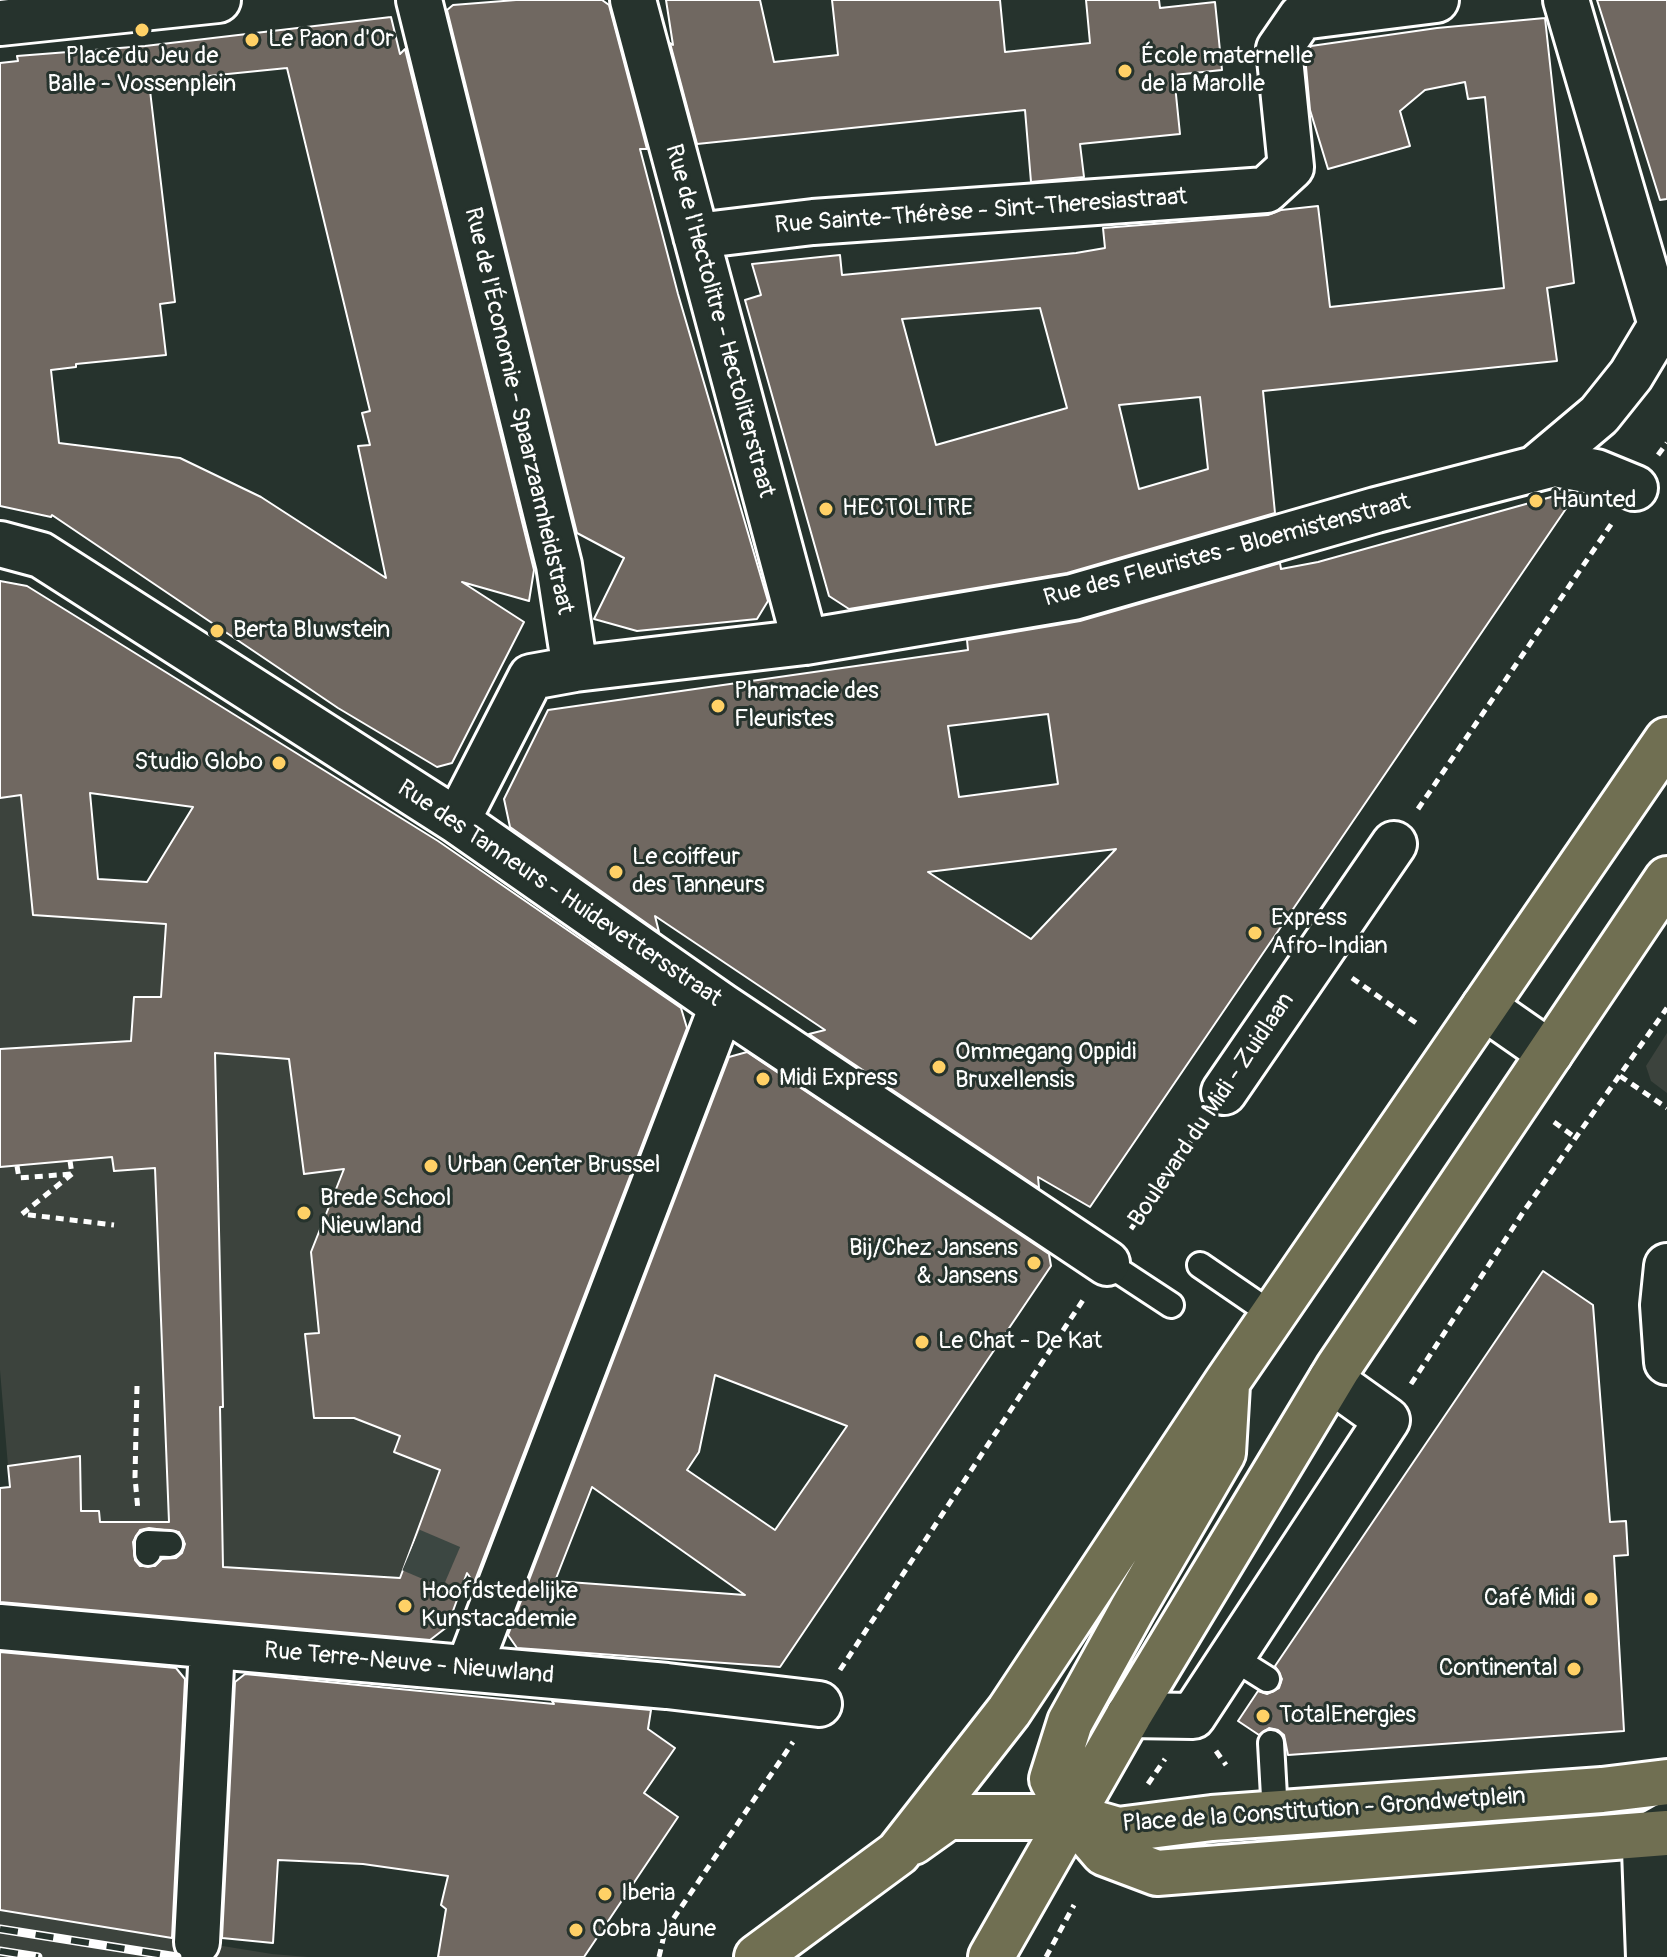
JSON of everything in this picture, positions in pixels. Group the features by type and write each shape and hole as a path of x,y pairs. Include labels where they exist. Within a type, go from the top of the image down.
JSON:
{"main road":[{"path":"757,1957 898,1853 1009,1711 1227,1382 1667,740"},
{"path":"991,1957 1129,1715 1331,1380 1667,879"},
{"path":"1073,1817 1052,1779 1070,1722 1223,1453 1227,1382"},
{"name":"Place de la Constitution - Grondwetplein","path":"898,1853 948,1817 1073,1817 1118,1830 1192,1820 1602,1790 1667,1782"},
{"name":"Place de la Constitution - Grondwetplein","path":"1073,1817 1104,1853 1157,1873 1662,1831"}],"street":[{"path":"0,23 218,0"},
{"name":"Rue de l'Économie - Spaarzaamheidstraat","path":"419,0 559,565 575,669"},
{"name":"Rue de l'Hectolitre - Hectoliterstraat","path":"633,0 805,642"},
{"name":"Rue Sainte-Thérèse - Sint-Theresiastraat","path":"696,236 813,222 1266,190 1291,167 1279,49 1301,17 1436,0"},
{"path":"1536,468 1599,415 1664,328 1566,0"},
{"name":"Rue des Fleuristes - Bloemistenstraat","path":"575,669 805,642 1073,597 1554,464 1606,475 1635,488"},
{"name":"Rue des Tanneurs - Huidevettersstraat","path":"0,544 41,555 457,821 722,1006 1107,1263"},
{"path":"457,821 531,677 575,669"},
{"name":"Boulevard du Midi - Zuidlaan","path":"1224,1092 1394,844"},
{"path":"469,1667 483,1581 722,1006"},
{"path":"1484,1007 1550,1053"},
{"path":"1667,1266 1663,1305 1667,1362"},
{"path":"1129,1715 1193,1716 1250,1668 1387,1420 1331,1380"},
{"name":"Rue Terre-Neuve - Nieuwland","path":"0,1627 469,1667 819,1704"},
{"path":"197,1942 212,1647"},
{"path":"1649,1957 1645,1850 1662,1831"}],"lane":[{"path":"1107,1263 1171,1305"},
{"path":"1200,1265 1273,1315"},
{"path":"1271,1743 1275,1814"}],"path":[{"path":"1394,844 1667,443"},
{"path":"1387,1420 1524,1211 1667,1008"},
{"path":"1620,1076 1667,1108"},
{"name":"Boulevard du Midi - Zuidlaan","path":"659,1957 665,1931 819,1704 1107,1263 1224,1092"},
{"path":"70,1161 72,1174"},
{"path":"17,1166 19,1178 72,1174"},
{"path":"72,1174 22,1214 114,1225"},
{"path":"135,1477 137,1386"},
{"path":"1118,1830 1193,1716"}],"shaded area":[{"name":"Brede School Nieuwland","path":"0,744 17,749 33,915 207,927 361,995 477,1547 448,1624 435,1637 422,1640 120,1615 117,1523 100,1522 81,1511 80,1457 8,1466 0,1370"},
{"path":"1667,1033 1667,1093 1651,1081 1646,1066"},
{"path":"0,1910 272,1954 308,1957 0,1957"}],"building":[{"path":"516,0 602,0 609,5 647,149 640,149 678,294 768,601 757,619 637,631 594,619 624,558 577,533 447,10 453,5"},
{"path":"666,0 760,0 774,62 838,55 832,0 1000,0 1005,52 1090,43 1086,0 1159,0 1160,8 1215,2 1222,70 1174,75 1180,134 1080,144 1084,177 1031,182 1025,110 697,144 670,43 673,45"},
{"path":"1597,0 1667,0 1667,199 1660,200"},
{"path":"391,17 400,54 405,49 534,570 529,601 462,582 524,622 452,763 437,767 338,708 52,515 0,506 0,63 18,61 17,56 145,46","holes":["287,68 370,411 362,413 370,445 358,446 386,578 261,497 180,458 59,443 51,370 76,367 76,364 166,355 160,304 175,302 149,82"]},
{"path":"1545,18 1574,283 1547,288 1557,361 1263,391 1275,513 1067,573 849,609 829,596 745,300 761,295 752,264 840,255 842,275 1076,253 1105,248 1103,228 1268,215 1281,210 1318,206 1330,307 1504,288 1485,97 1468,99 1465,82 1425,90 1400,111 1410,146 1328,169 1310,110 1305,56 1311,46 1437,28","holes":["1040,308 1067,408 936,445 902,319","1200,397 1208,469 1139,489 1119,405"]},
{"path":"1569,492 1576,494 1090,1207 1038,1177 1039,1188 809,1034 825,1030 655,916 659,932 510,827 504,799 548,710 968,650 967,640 1080,621 1280,563 1281,569 1318,562","holes":["1048,714 1058,784 959,797 948,726","1116,849 1031,939 928,872"]},
{"path":"0,581 27,586 438,841 681,1008 687,1028 474,1583 467,1573 447,1627 430,1640 0,1602 0,1488 10,1487 8,1466 80,1456 81,1511 99,1511 100,1522 169,1522 155,1168 114,1171 112,1157 0,1167 0,1049 131,1041 134,997 161,997 166,924 33,915 21,795 0,798","holes":["90,793 193,807 147,882 98,879","215,1053 289,1059 304,1174 344,1169 311,1252 319,1333 305,1334 314,1418 354,1418 400,1436 394,1452 440,1470 400,1578 223,1567 220,1407 223,1407","149,1528 179,1532 185,1544 182,1553 176,1558 162,1559 155,1566 140,1566 135,1560 133,1542 140,1530"]},
{"path":"747,1052 1049,1254 1051,1266 780,1667 517,1648 508,1635 729,1057","holes":["715,1375 847,1426 775,1530 687,1470 699,1452","592,1487 745,1595 555,1581"]},
{"path":"1543,1271 1593,1305 1610,1522 1626,1521 1628,1555 1614,1556 1624,1731 1288,1755 1284,1735 1278,1730 1269,1728 1259,1735 1238,1721 1258,1691 1267,1694 1279,1688 1282,1679 1275,1666"},
{"path":"0,1652 176,1668 185,1679 172,1938 0,1910"},
{"path":"245,1674 554,1704 552,1701 651,1710 648,1729 675,1748 644,1793 678,1817 584,1957 438,1957 446,1909 441,1905 448,1876 363,1864 278,1860 273,1943 222,1938 235,1682"}],"tunnel":[{"path":"411,1550 467,1574"}],"railway":[{"path":"0,1929 177,1957"},
{"path":"0,1951 38,1957"}],"place":[{"name":"Place du Jeu de Balle - Vossenplein","path":"142,30"},
{"name":"Le Paon d'Or","path":"252,40"},
{"name":"École maternelle de la Marolle","path":"1125,71"},
{"name":"Haunted","path":"1536,501"},
{"name":"HECTOLITRE","path":"826,509"},
{"name":"Berta Bluwstein","path":"217,631"},
{"name":"Pharmacie des Fleuristes","path":"718,706"},
{"name":"Studio Globo","path":"279,763"},
{"name":"Le coiffeur des Tanneurs","path":"616,872"},
{"name":"Express Afro-Indian","path":"1255,933"},
{"name":"Ommegang Oppidi Bruxellensis","path":"939,1067"},
{"name":"Midi Express","path":"763,1079"},
{"name":"Urban Center Brussel","path":"431,1166"},
{"name":"Brede School Nieuwland","path":"304,1213"},
{"name":"Bij/Chez Jansens & Jansens","path":"1034,1263"},
{"name":"Le Chat - De Kat","path":"922,1342"},
{"name":"Café Midi","path":"1591,1599"},
{"name":"Hoofdstedelijke Kunstacademie","path":"405,1606"},
{"name":"Continental","path":"1574,1669"},
{"name":"TotalEnergies","path":"1263,1716"},
{"name":"Iberia","path":"605,1894"},
{"name":"Cobra Jaune","path":"576,1930"}]}
